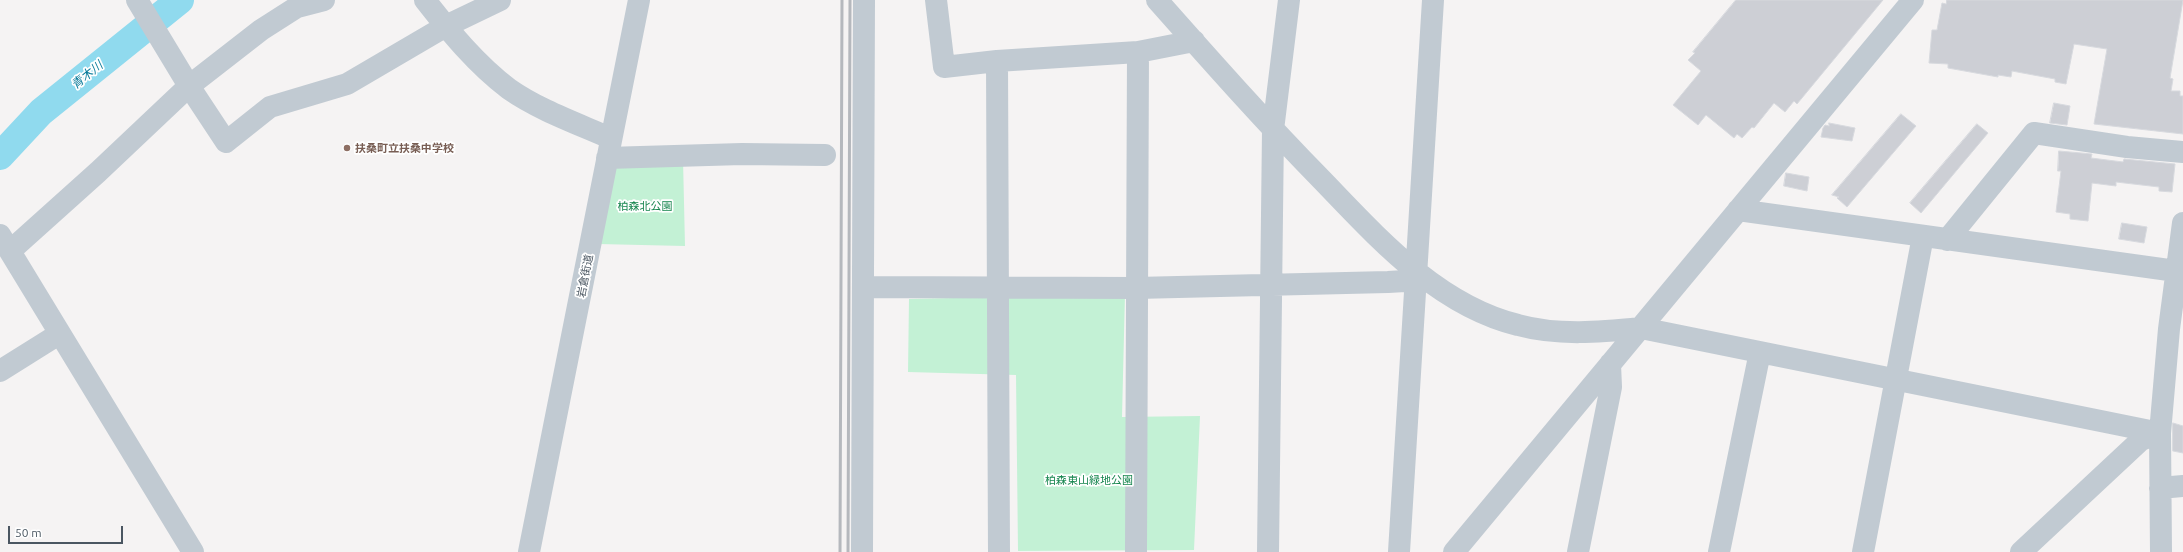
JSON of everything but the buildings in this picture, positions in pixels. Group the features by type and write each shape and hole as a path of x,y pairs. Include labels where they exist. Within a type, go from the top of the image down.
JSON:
{"street":[{"path":"137,0 189,86 226,142 270,107 347,84 446,26 500,0"},
{"path":"193,552 5,243 98,172 189,86 294,3 324,0"},
{"path":"425,0 477,62 508,88 608,148 742,154 825,155"},
{"name":"岩倉街道","path":"530,552 608,148 639,0"},
{"path":"862,552 864,0"},
{"path":"936,0 944,67 997,61 1138,52 1194,41"},
{"path":"1157,0 1273,130 1381,241 1417,272 1463,303 1518,325 1553,332 1610,331 1641,328 2160,433"},
{"path":"1268,552 1273,130 1289,0"},
{"path":"1399,552 1433,0"},
{"path":"1454,552 1913,0"},
{"path":"1136,552 1138,52"},
{"path":"997,61 997,286 1000,552"},
{"path":"1947,240 2034,133 2128,147 2183,152"},
{"path":"1738,210 2176,271"},
{"path":"2161,552 2169,494 2160,433 2176,271 2183,223"},
{"path":"1863,552 1923,236"},
{"path":"863,287 997,286 1136,288 1270,285 1405,281 1417,272"},
{"path":"0,371 59,334"},
{"path":"1719,552 1760,352"},
{"path":"1578,552 1611,387 1610,364"},
{"path":"2021,552 2141,440 2160,433"}],"green space":[{"name":"柏森北公園","path":"683,159 685,246 598,244 613,164"},
{"name":"柏森東山緑地公園","path":"1125,294 1122,417 1200,416 1194,550 1018,551 1016,375 908,372 909,299"}],"waterway":[{"name":"青木川","path":"0,156 41,112 180,0"}],"railway":[{"path":"840,552 842,0"},
{"path":"848,552 850,0"}],"place":[{"name":"扶桑町立扶桑中学校","path":"347,148"}]}
